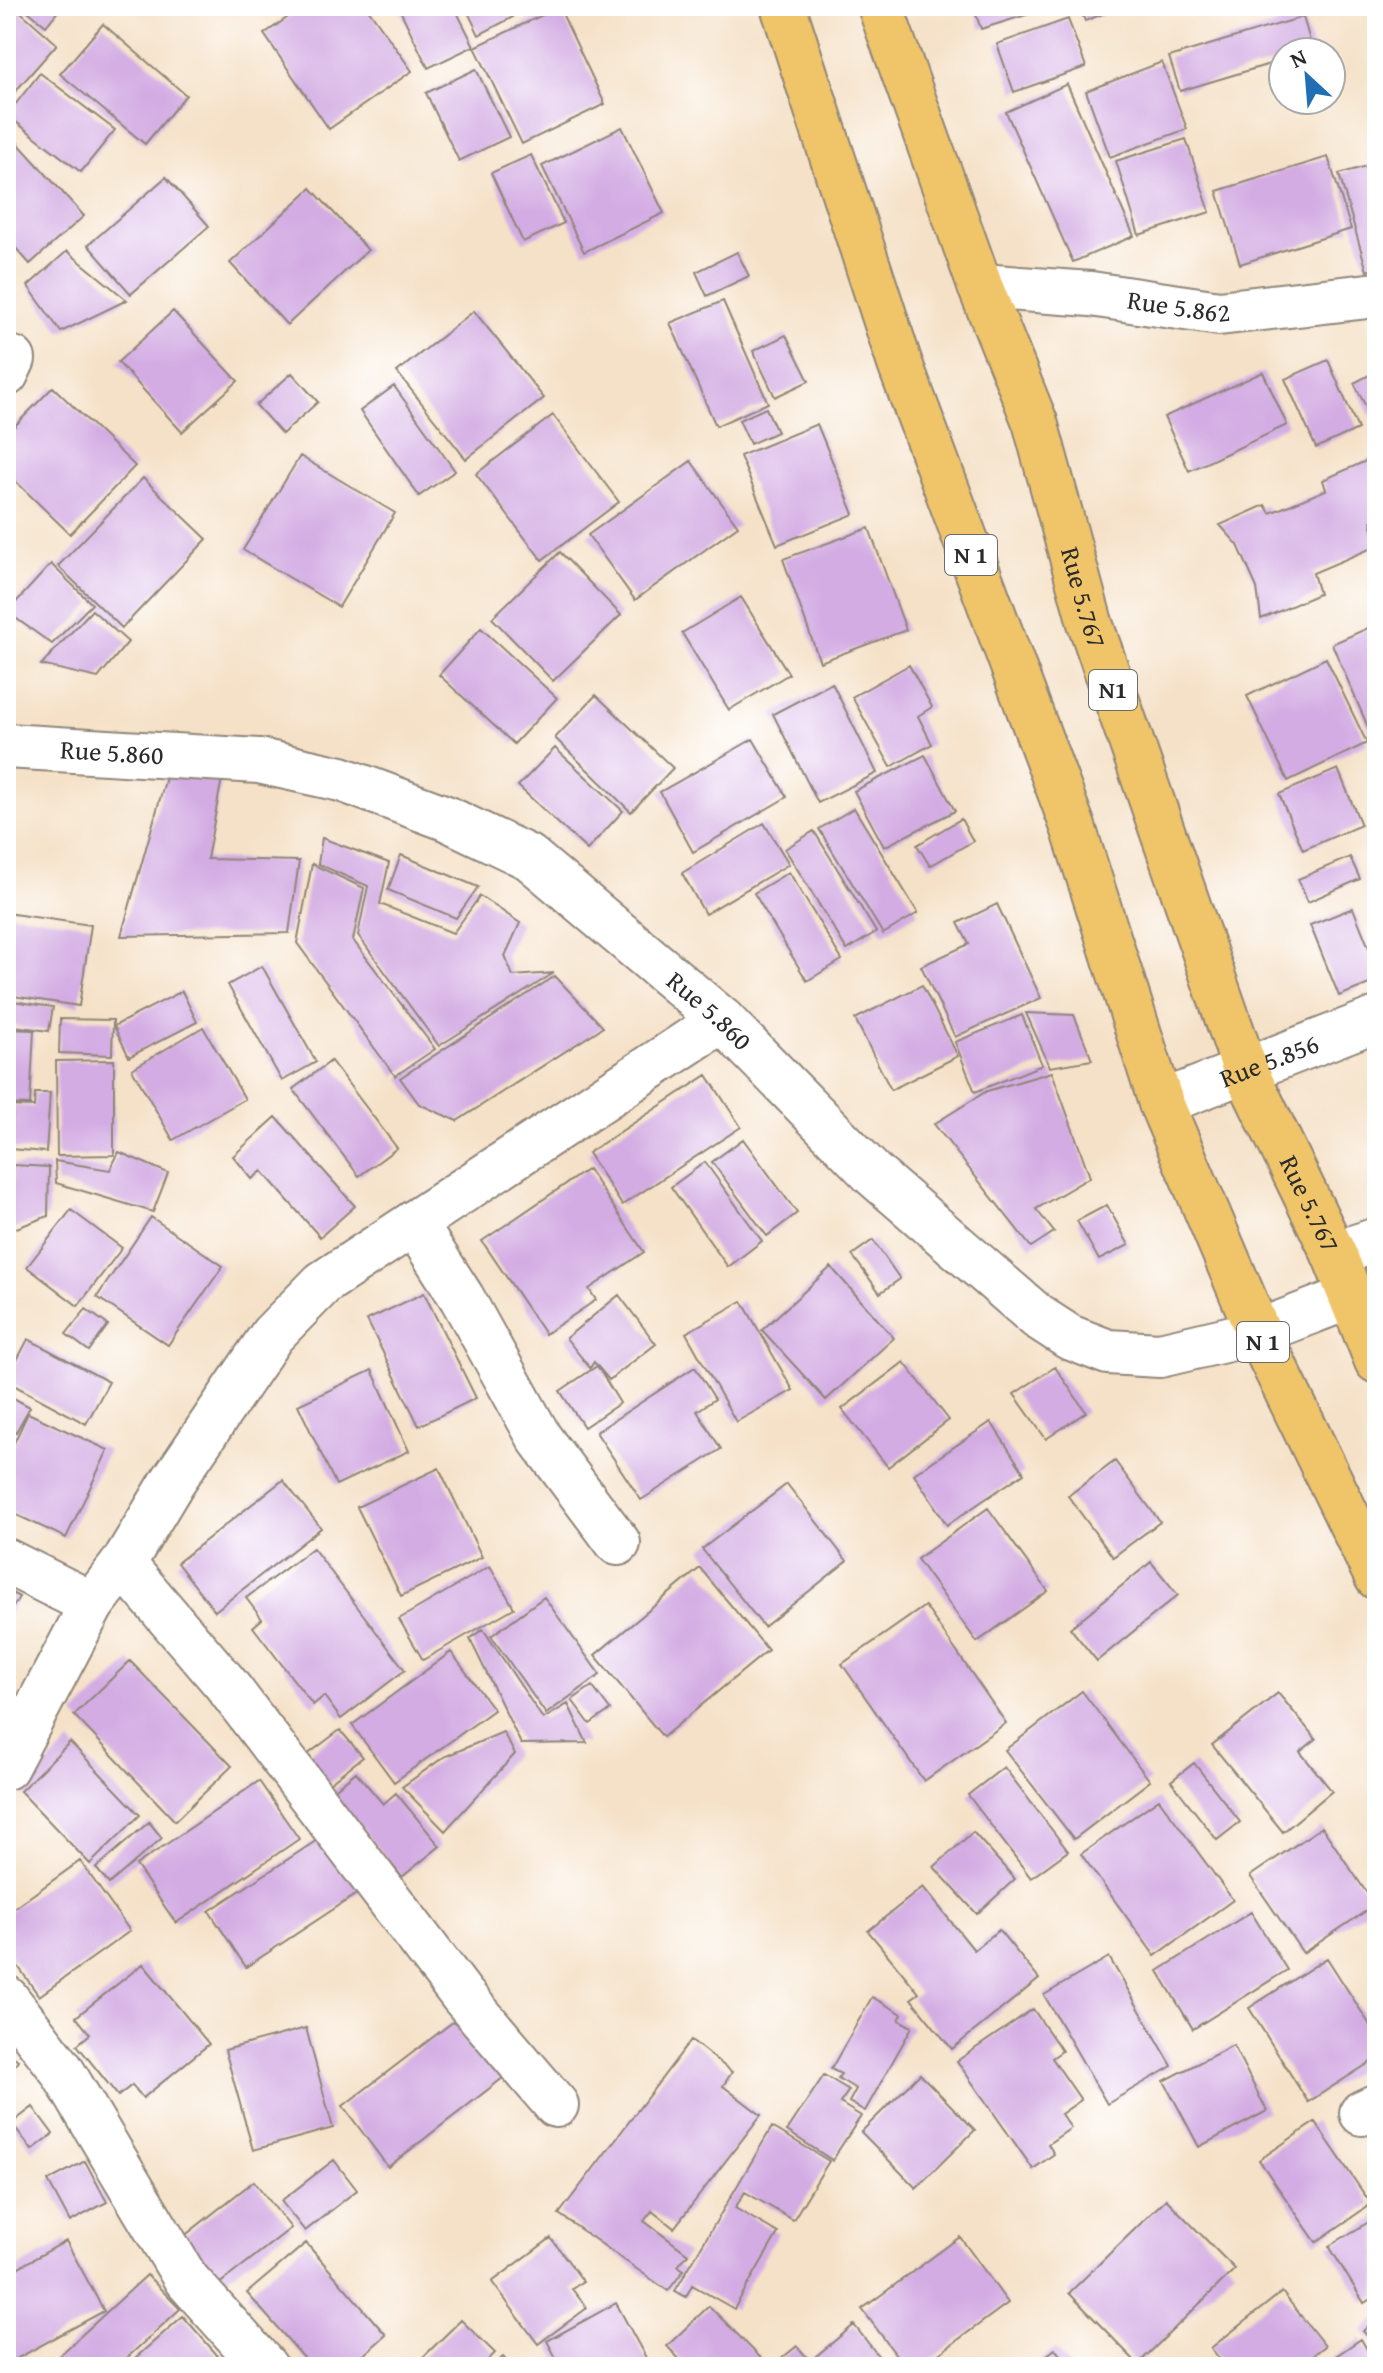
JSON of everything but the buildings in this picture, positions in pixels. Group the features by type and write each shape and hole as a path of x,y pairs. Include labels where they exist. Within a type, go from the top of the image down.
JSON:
{"highway":[{"name":"N 1","path":"783,6 900,364 1073,827 1161,1103 1258,1332 1377,1577"},
{"name":"Rue 5.767","path":"880,6 980,286 1035,422 1090,623 1246,1072 1334,1254 1377,1361"}],"street":[{"name":"Rue 5.862","path":"980,286 1091,294 1219,313 1377,295"},
{"name":"Rue 5.860","path":"6,746 259,761 341,779 446,818 530,858 722,1020 873,1174 1038,1317 1069,1337 1108,1352 1160,1355 1258,1332 1349,1297"},
{"name":"Rue 5.856","path":"1161,1103 1377,1019"},
{"path":"6,1767 92,1604 123,1564 173,1481 272,1335 323,1283 722,1020"},
{"path":"414,1223 462,1298 540,1439 618,1543"},
{"path":"1334,1254 1377,1240"},
{"path":"6,1561 92,1604"},
{"path":"123,1564 225,1683 462,1995 556,2105"},
{"path":"6,1998 61,2069 186,2279 265,2367"}]}
